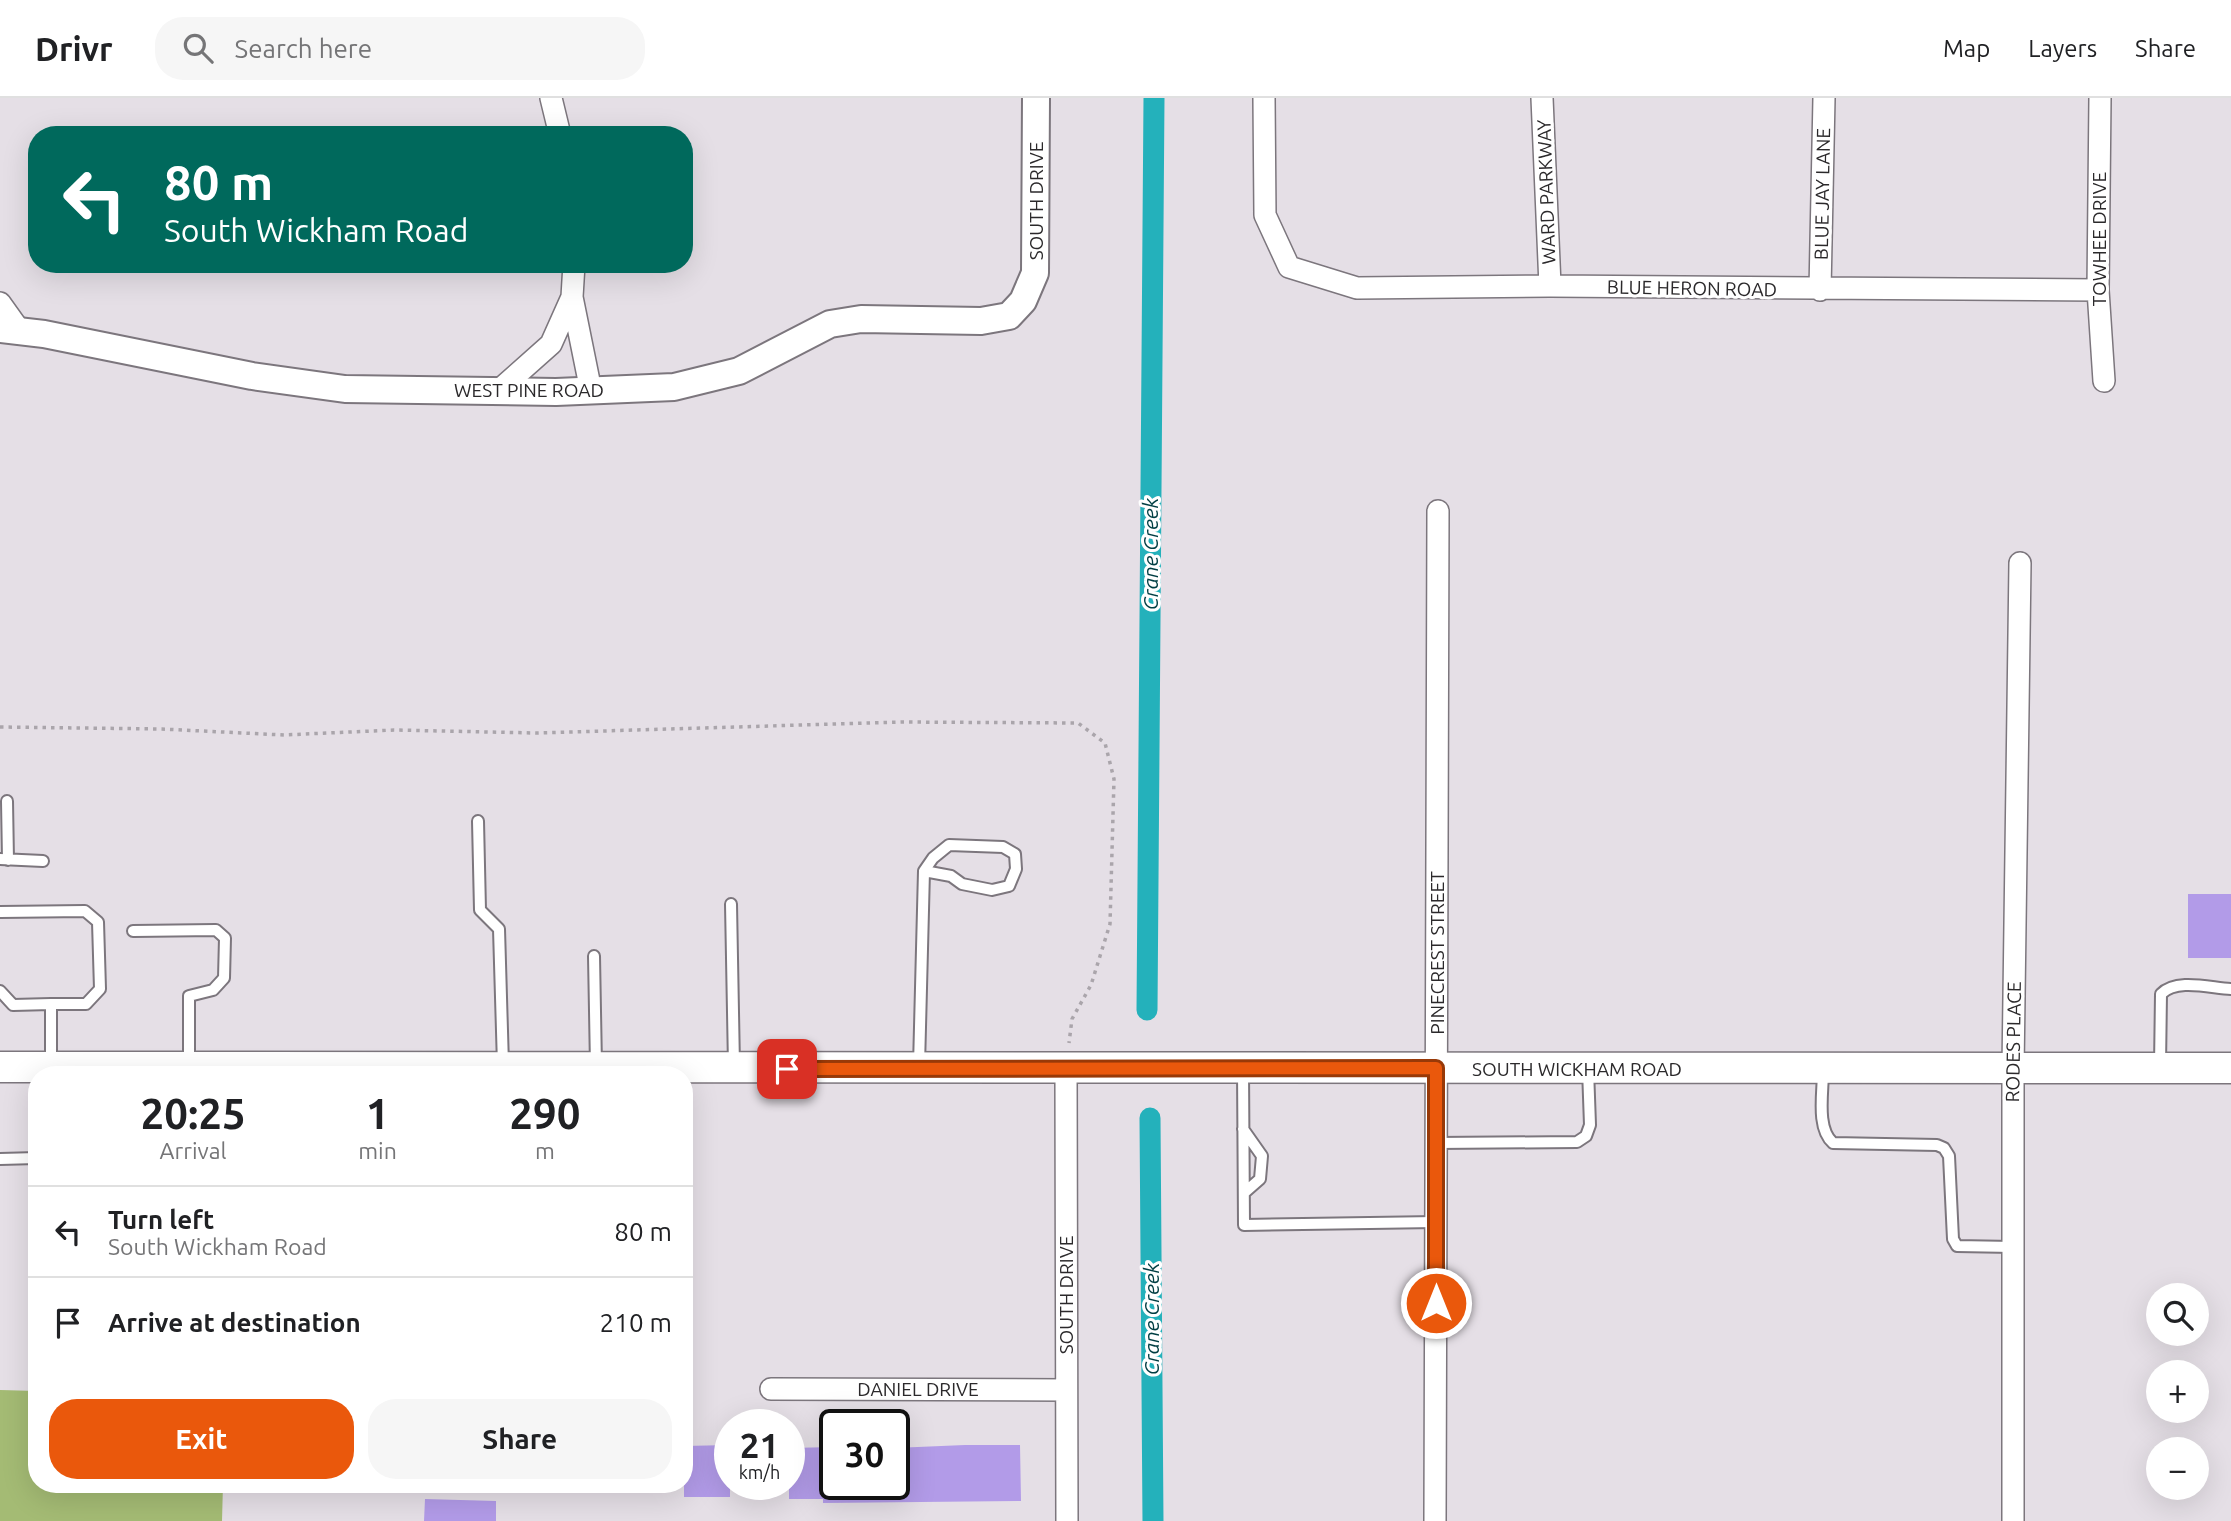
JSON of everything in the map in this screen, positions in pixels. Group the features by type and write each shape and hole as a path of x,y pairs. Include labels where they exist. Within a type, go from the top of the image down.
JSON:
{"main road":[{"name":"SOUTH WICKHAM ROAD","path":"0,1067 28,1068"},
{"name":"SOUTH WICKHAM ROAD","path":"693,1071 2231,1068"}],"street":[{"path":"551,98 558,126"},
{"name":"SOUTH DRIVE","path":"1023,301 1035,274 1036,98"},
{"name":"BLUE HERON ROAD","path":"1264,98 1265,215 1289,267 1357,288 1550,286 2098,290"},
{"name":"WARD PARKWAY","path":"1542,98 1550,286"},
{"name":"BLUE JAY LANE","path":"1820,290 1824,98"},
{"name":"TOWHEE DRIVE","path":"2100,98 2098,290 2104,381"},
{"path":"573,273 572,297 591,391"},
{"path":"496,392 551,344 572,297"},
{"name":"WEST PINE ROAD","path":"0,303 10,330 44,334 252,376 345,389 496,392 674,387 738,371 830,324 861,319 981,321 1009,316 1023,301"},
{"name":"PINECREST STREET","path":"1435,1521 1438,511"},
{"name":"RODES PLACE","path":"2013,1521 2013,1069 2020,564"},
{"name":"SOUTH DRIVE","path":"1066,1069 1067,1521"},
{"name":"DANIEL DRIVE","path":"771,1389 1066,1390"}],"lane":[{"path":"7,802 4,860 43,861"},
{"path":"478,821 480,910 499,929 503,1066"},
{"path":"919,1069 924,871 933,858 949,845 1003,847 1015,854 1016,869 1009,886 992,890 962,884 951,876 924,871"},
{"path":"731,904 734,1069"},
{"path":"0,912 85,911 98,922 100,989 86,1004 13,1005 0,991"},
{"path":"133,931 216,930 225,938 224,978 213,990 189,996 189,1066"},
{"path":"594,956 596,1066"},
{"path":"2160,1068 2161,994 2169,987 2181,985 2231,989"},
{"path":"51,1004 64,1066"},
{"path":"1243,1069 1244,1225 1436,1222"},
{"path":"1436,1143 1577,1142 1586,1136 1590,1125 1588,1069"},
{"path":"1823,1069 1823,1127 1826,1137 1833,1143 1937,1145 1944,1148 1949,1156 1953,1239 1957,1246 2013,1247"},
{"path":"1243,1129 1262,1156 1260,1179 1244,1193"},
{"path":"0,1159 28,1158"}],"path":[{"path":"0,727 162,729 284,735 394,730 536,733 902,722 1078,723 1105,743 1114,779 1110,924 1091,985 1072,1019 1066,1069"}],"green space":[{"path":"0,1390 28,1391 28,1493 223,1493 222,1521 0,1521"}],"building":[{"path":"2188,894 2231,894 2231,958 2188,958"},
{"path":"714,1445 714,1497 684,1497 684,1493 693,1493 693,1446"},
{"path":"1020,1445 1021,1501 823,1503 823,1500 910,1500 910,1447"},
{"path":"819,1447 819,1499 805,1499 805,1448"},
{"path":"425,1499 496,1501 496,1521 424,1521"}],"waterway":[{"name":"Crane Creek","path":"1147,1010 1154,98"},
{"name":"Crane Creek","path":"1150,1118 1153,1521"}],"route":[{"path":"787,1069 1436,1068 1436,1303"}]}
